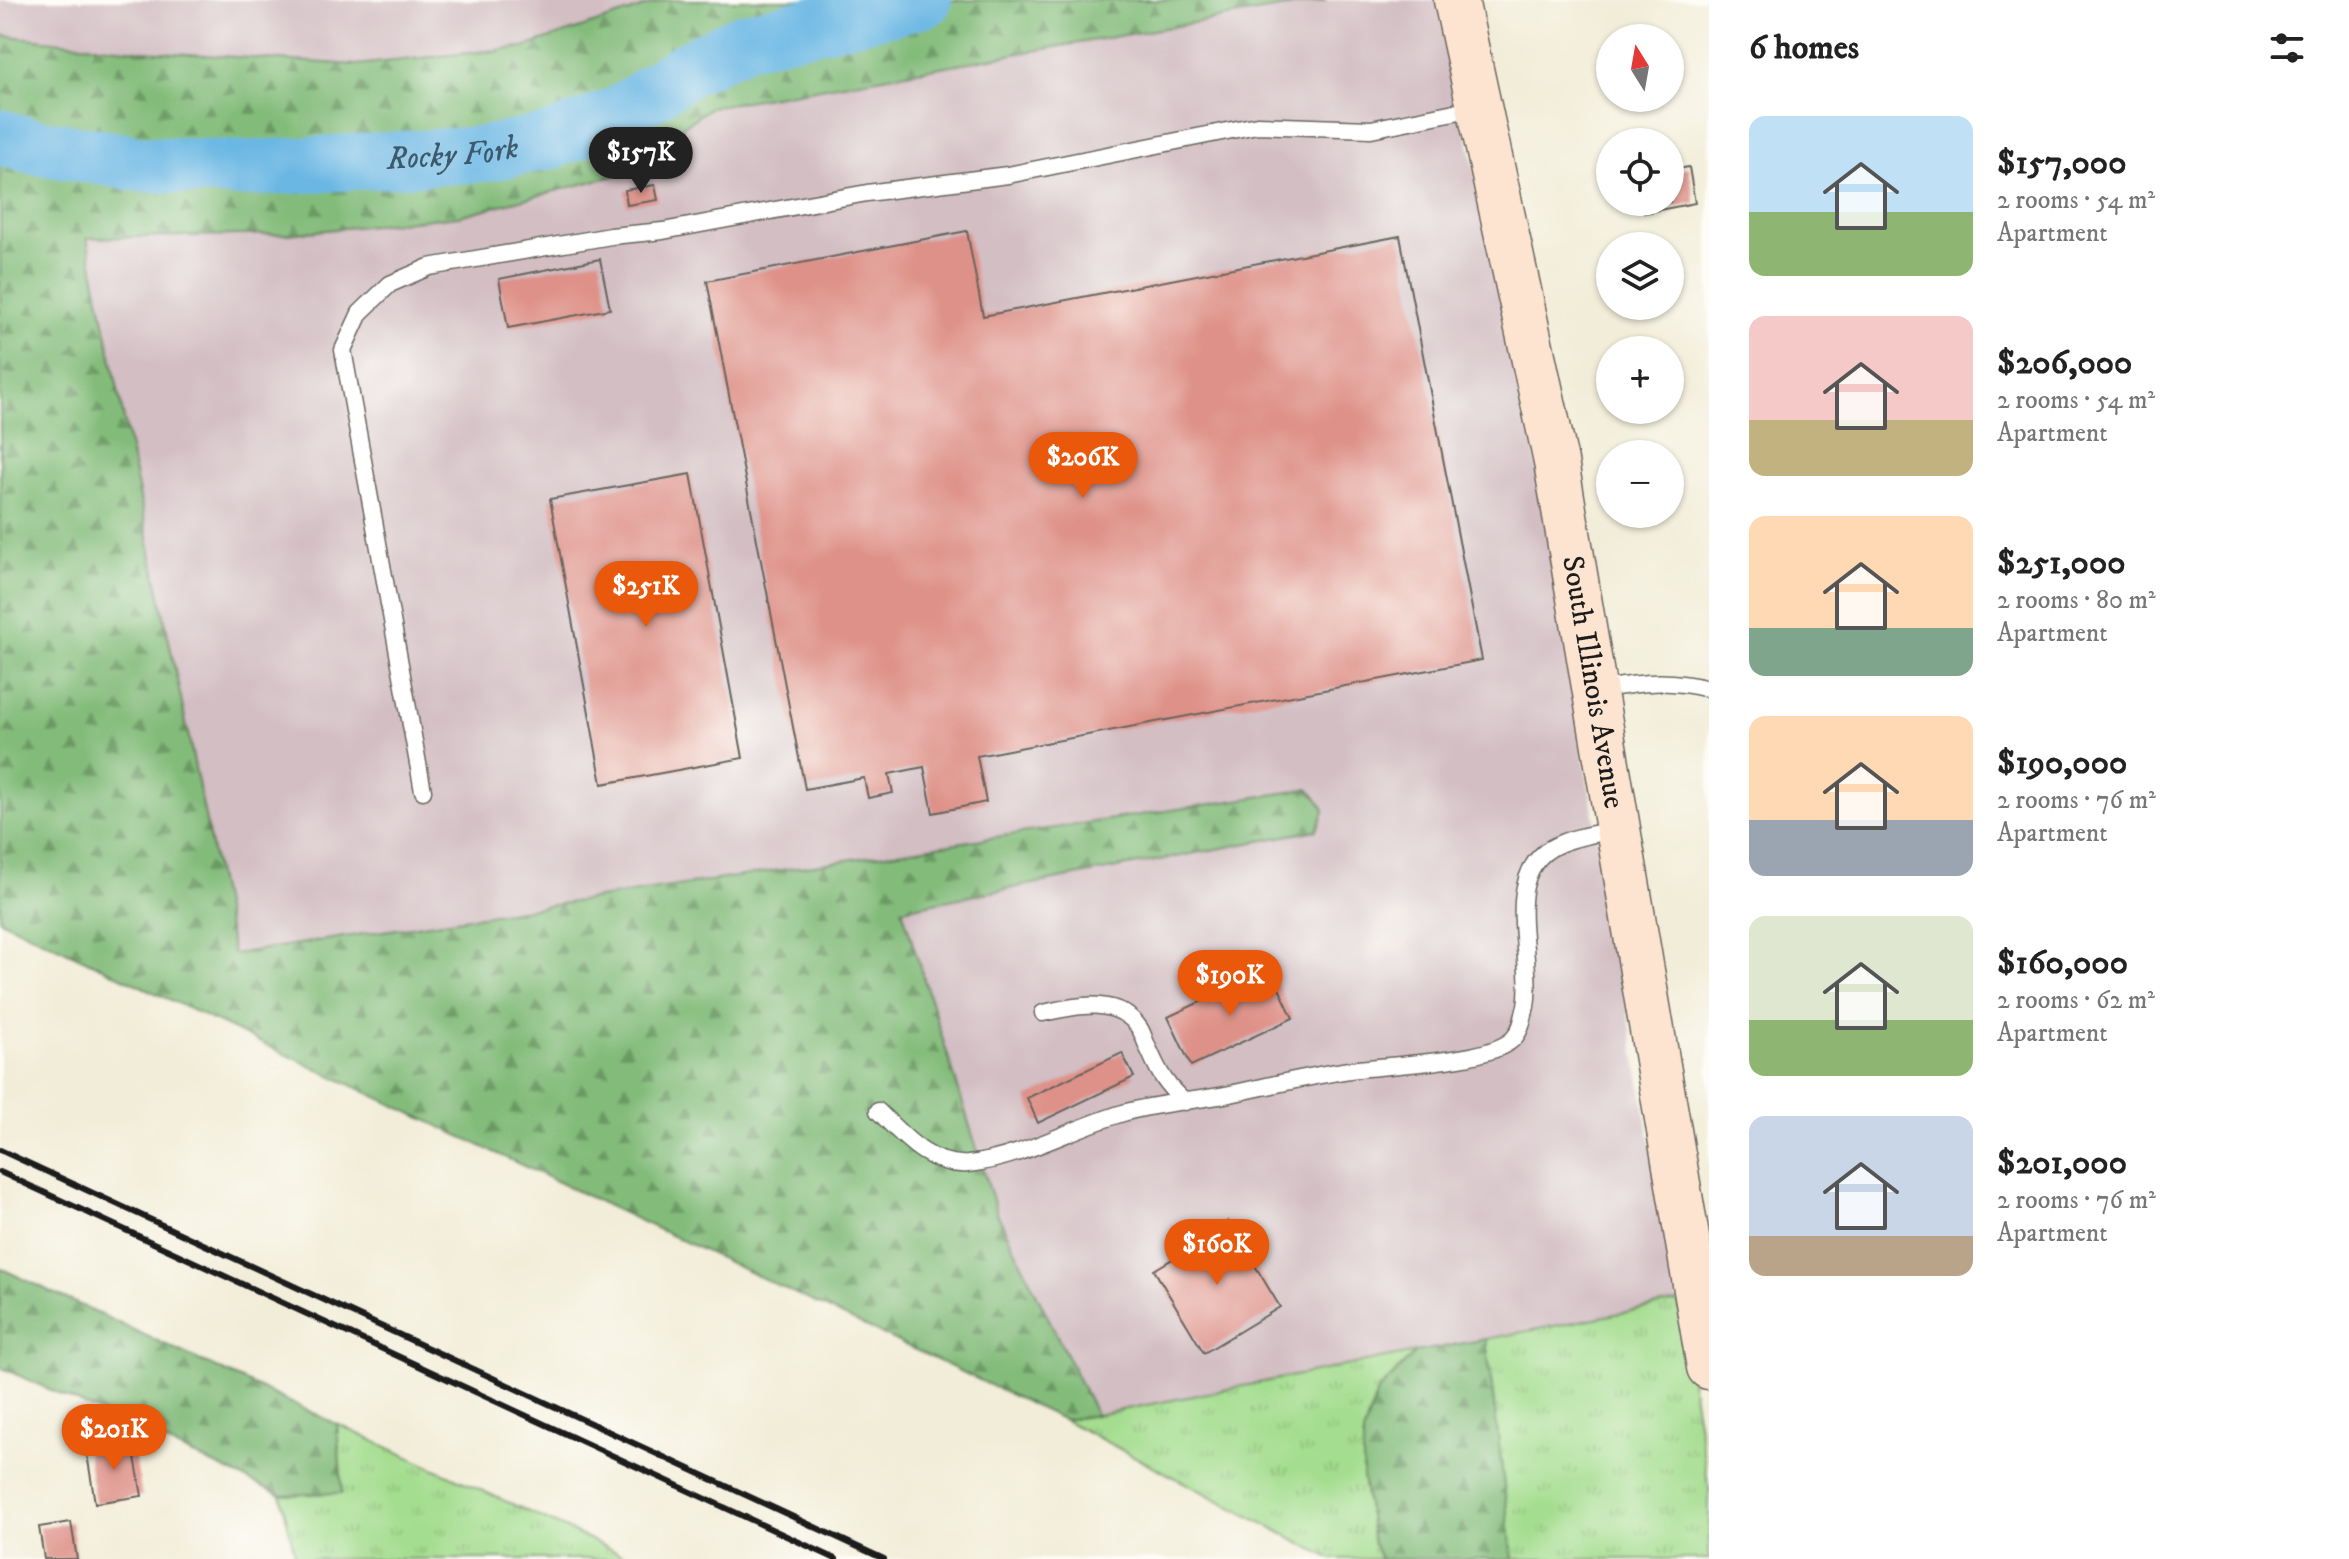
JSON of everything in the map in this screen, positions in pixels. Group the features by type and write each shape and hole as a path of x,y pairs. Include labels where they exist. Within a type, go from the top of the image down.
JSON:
{"main road":[{"name":"South Illinois Avenue","path":"1456,0 1556,462 1709,1367"}],"lane":[{"path":"423,791 343,350 360,313 390,284 429,267 611,236 663,231 867,193 1008,175 1257,125 1371,129 1481,107"},
{"path":"1594,690 1656,681 1709,689"},
{"path":"878,1111 929,1156 949,1163 968,1164 1033,1147 1084,1125 1127,1112 1341,1071 1468,1057 1504,1046 1516,1036 1529,988 1522,903 1525,881 1531,868 1554,846 1571,839 1617,830"},
{"path":"1043,1013 1100,1005 1120,1010 1139,1028 1162,1078 1185,1102"}],"shaded area":[{"path":"0,0 665,0 524,47 356,65 145,51 0,35"},
{"path":"1326,0 1438,0 1534,448 1581,742 1678,1302 1096,1415 997,1213 902,909 1317,830 1309,789 233,954 86,238 288,234 613,176 711,107"}],"green space":[{"path":"665,0 1326,0 711,107 613,176 459,216 288,234 87,238 233,954 1309,789 1325,809 1317,830 902,909 997,1213 1096,1415 1064,1420 0,920 0,35 145,51 356,65 524,47"},
{"path":"0,1268 337,1424 342,1493 281,1495 0,1367"},
{"path":"1678,1302 1709,1488 1709,1559 1513,1559 1486,1339"},
{"path":"1486,1339 1513,1559 1380,1559 1373,1543 1363,1477 1363,1433 1377,1392 1416,1352"},
{"path":"1416,1352 1377,1392 1363,1477 1373,1543 1380,1559 1332,1559 1064,1420 1096,1415"},
{"path":"337,1424 632,1559 296,1559 281,1495 342,1492"}],"building":[{"path":"1689,167 1695,203 1684,205 1684,168"},
{"path":"655,185 658,200 627,205 625,190"},
{"path":"967,231 983,316 1400,236 1482,660 977,756 986,802 933,813 924,767 889,774 893,793 868,798 864,778 805,789 707,281"},
{"path":"600,259 610,309 508,328 499,279"},
{"path":"691,474 743,758 602,784 550,499"},
{"path":"1270,969 1293,1018 1191,1066 1168,1017"},
{"path":"1122,1053 1134,1077 1038,1123 1027,1098"},
{"path":"1228,1221 1280,1307 1204,1353 1154,1270 1179,1255 1177,1251"},
{"path":"132,1440 142,1496 95,1503 86,1448"},
{"path":"71,1522 77,1559 44,1559 39,1527"}],"waterway":[{"name":"Rocky Fork","path":"0,137 27,145 142,164 240,169 484,154 553,141 621,113 685,70 743,41 924,0"}],"railway":[{"path":"0,1150 884,1559"},
{"path":"0,1172 836,1559"}]}
